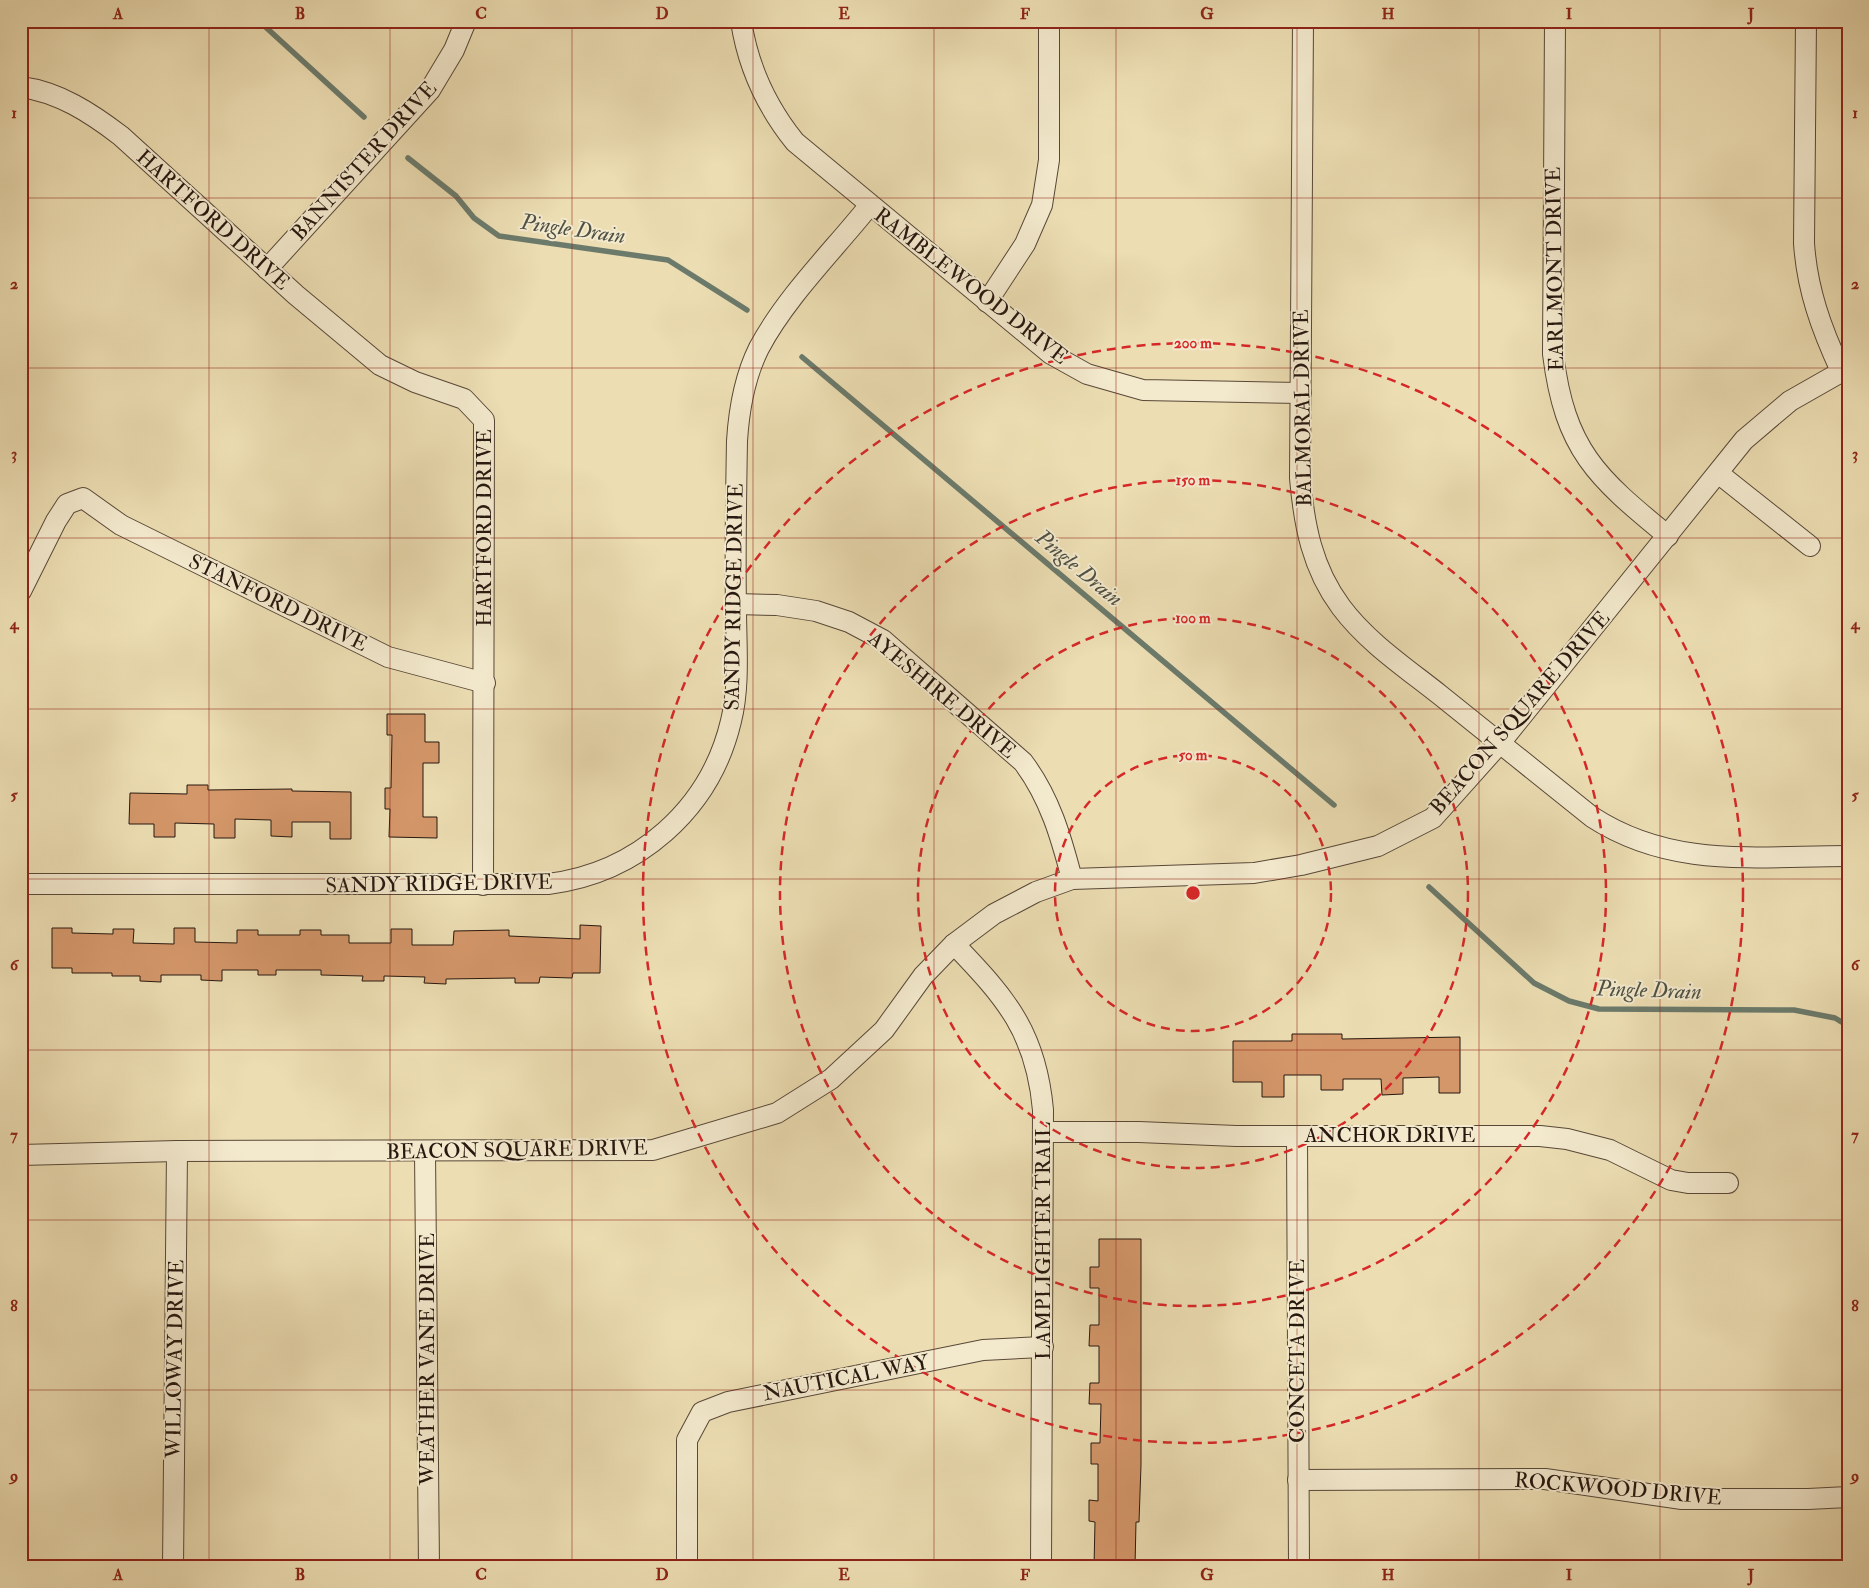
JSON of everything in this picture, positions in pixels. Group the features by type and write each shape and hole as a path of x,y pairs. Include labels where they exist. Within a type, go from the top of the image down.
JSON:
{"street":[{"name":"BANNISTER DRIVE","path":"267,268 430,90 454,50 466,21"},
{"name":"RAMBLEWOOD DRIVE","path":"741,21 748,58 756,80 780,124 806,153 1045,349 1087,374 1125,386 1166,392 1301,393"},
{"path":"987,302 1025,244 1042,205 1049,160 1049,21"},
{"name":"BALMORAL DRIVE","path":"1302,21 1300,478 1305,526 1311,549 1330,590 1354,622 1382,649 1609,829 1648,846 1689,854 1711,856 1848,856"},
{"name":"EARLMONT DRIVE","path":"1555,21 1553,354 1560,399 1576,441 1588,462 1616,493 1668,536"},
{"path":"1806,21 1806,270 1817,316 1844,369"},
{"name":"HARTFORD DRIVE","path":"21,87 54,95 96,117 121,136 267,268 380,365 415,382 464,399 484,420 483,886"},
{"name":"SANDY RIDGE DRIVE","path":"21,884 483,886 548,884 588,875 623,862 645,849 680,819 708,779 725,743 732,720 736,672 738,417 750,370 759,349 776,320 869,206"},
{"name":"BEACON SQUARE DRIVE","path":"21,1155 177,1151 425,1152 653,1150 776,1113 831,1079 884,1030 923,976 954,944 974,928 1017,902 1072,879 1254,873 1301,865 1378,846 1432,818 1500,743 1744,440 1765,420 1790,401 1844,369"},
{"path":"1718,473 1810,546"},
{"name":"STANFORD DRIVE","path":"21,591 56,521 68,504 83,498 120,525 388,657 484,682"},
{"name":"AYESHIRE DRIVE","path":"736,604 777,605 816,611 849,622 883,640 1023,762 1034,777 1056,821 1072,879"},
{"name":"LAMPLIGHTER TRAIL","path":"954,944 994,986 1020,1022 1037,1066 1041,1090 1043,1132 1041,1567"},
{"name":"ANCHOR DRIVE","path":"1043,1132 1139,1132 1221,1136 1513,1135 1567,1138 1610,1150 1671,1180 1688,1183 1728,1183"},
{"name":"CONCETA DRIVE","path":"1297,1136 1299,1567"},
{"name":"WILLOWAY DRIVE","path":"173,1567 177,1151"},
{"name":"WEATHER VANE DRIVE","path":"425,1152 428,1567"},
{"name":"NAUTICAL WAY","path":"687,1567 686,1440 702,1412 728,1402 983,1350 1043,1347"},
{"name":"ROCKWOOD DRIVE","path":"1298,1480 1545,1479 1682,1499 1808,1499 1848,1497"}],"building":[{"path":"387,714 425,714 425,742 439,742 439,763 423,763 423,817 437,817 437,838 389,837 390,809 385,809 385,788 391,788 392,735 387,735"},
{"path":"187,785 208,785 208,790 292,789 292,791 351,792 351,839 330,839 330,822 292,822 292,837 271,836 271,820 235,819 235,838 214,838 214,824 175,823 175,837 154,837 154,824 129,824 130,793 187,794"},
{"path":"580,925 601,926 600,973 573,973 572,978 540,977 539,983 515,983 515,978 446,979 446,984 424,983 425,977 384,976 384,981 362,981 363,976 321,975 321,970 276,970 276,975 258,975 258,970 222,970 222,981 201,980 201,975 161,975 161,982 140,981 140,976 112,976 112,973 72,973 72,968 52,968 52,928 72,928 72,933 113,934 113,929 134,929 133,943 174,944 174,928 195,928 195,942 237,943 237,930 258,930 258,935 300,935 300,930 321,930 321,935 349,935 349,943 391,943 391,929 412,929 412,945 453,945 454,931 509,930 509,936 580,939"},
{"path":"1292,1034 1342,1034 1342,1039 1460,1037 1460,1093 1439,1093 1439,1077 1403,1078 1403,1094 1382,1095 1381,1079 1343,1079 1343,1090 1321,1090 1321,1075 1284,1075 1284,1097 1262,1097 1262,1082 1233,1082 1233,1041 1292,1041"},
{"path":"1099,1239 1141,1239 1141,1465 1139,1522 1136,1522 1135,1567 1094,1567 1095,1522 1089,1521 1089,1500 1098,1501 1098,1464 1091,1464 1091,1443 1100,1443 1101,1404 1089,1404 1090,1383 1099,1383 1099,1346 1089,1346 1090,1325 1099,1325 1099,1288 1090,1288 1090,1267 1099,1267"}],"waterway":[{"name":"Pingle Drain","path":"259,21 364,117"},
{"name":"Pingle Drain","path":"408,158 456,196 474,218 499,236 668,260 747,310"},
{"name":"Pingle Drain","path":"802,357 1334,805"},
{"name":"Pingle Drain","path":"1429,887 1534,983 1569,1001 1599,1009 1794,1010 1835,1018 1848,1026"}]}
